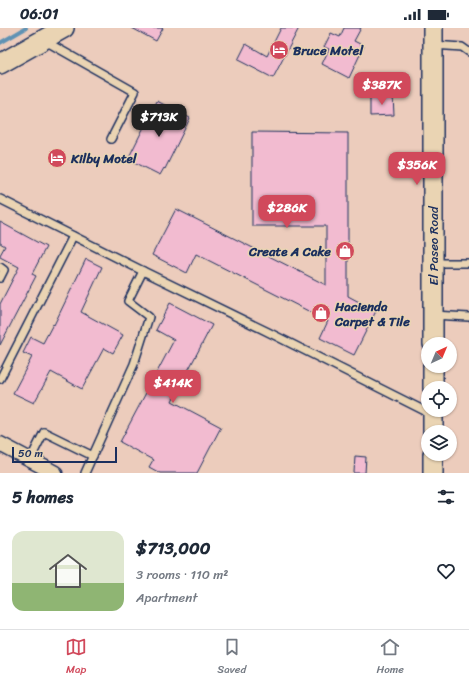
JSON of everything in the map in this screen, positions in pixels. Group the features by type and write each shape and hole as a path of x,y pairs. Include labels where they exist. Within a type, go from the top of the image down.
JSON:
{"main road":[{"path":"0,64 64,28"},
{"name":"El Paseo Road","path":"433,36 433,337"},
{"path":"432,461 432,473"}],"street":[{"path":"0,444 55,473"}],"lane":[{"path":"433,36 462,47 469,52"},
{"path":"44,40 135,92 111,140"},
{"path":"0,199 268,332 432,419"},
{"path":"0,379 73,236"},
{"path":"433,263 469,263"},
{"path":"0,267 4,270 0,278"},
{"path":"86,473 134,364 149,317 128,300 143,271"},
{"path":"433,314 469,316"},
{"path":"30,460 44,432 93,456"}],"building":[{"path":"132,28 163,28 156,41"},
{"name":"Bruce Motel","path":"281,28 299,28 273,78 238,60 246,44 267,56"},
{"path":"344,28 361,28 354,41 364,46 349,78 322,64 329,49 324,47 331,33 340,37"},
{"path":"370,96 393,96 394,115 370,116"},
{"path":"157,101 190,118 165,169 164,168 160,175 128,159"},
{"path":"252,132 348,133 348,296 376,311 354,355 320,338 328,321 196,254 187,273 152,255 176,209 326,285 326,226 252,226"},
{"path":"0,222 46,247 32,274 36,276 0,345 0,304 19,267 0,257 5,246 0,243"},
{"path":"86,259 102,267 81,312 123,335 113,353 104,348 82,389 51,372 34,403 13,393 32,357 23,353 31,337 43,343 53,324 54,325"},
{"path":"170,303 212,325 172,401 221,427 197,473 160,473 149,467 153,460 120,442 174,340 156,330"},
{"path":"355,456 366,457 365,473 354,473"}],"waterway":[{"path":"0,43 26,28"}],"place":[{"name":"Bruce Motel","path":"279,50"},
{"name":"Kilby Motel","path":"57,158"},
{"name":"Create A Cake","path":"345,251"},
{"name":"Hacienda Carpet & Tile","path":"321,313"}]}
